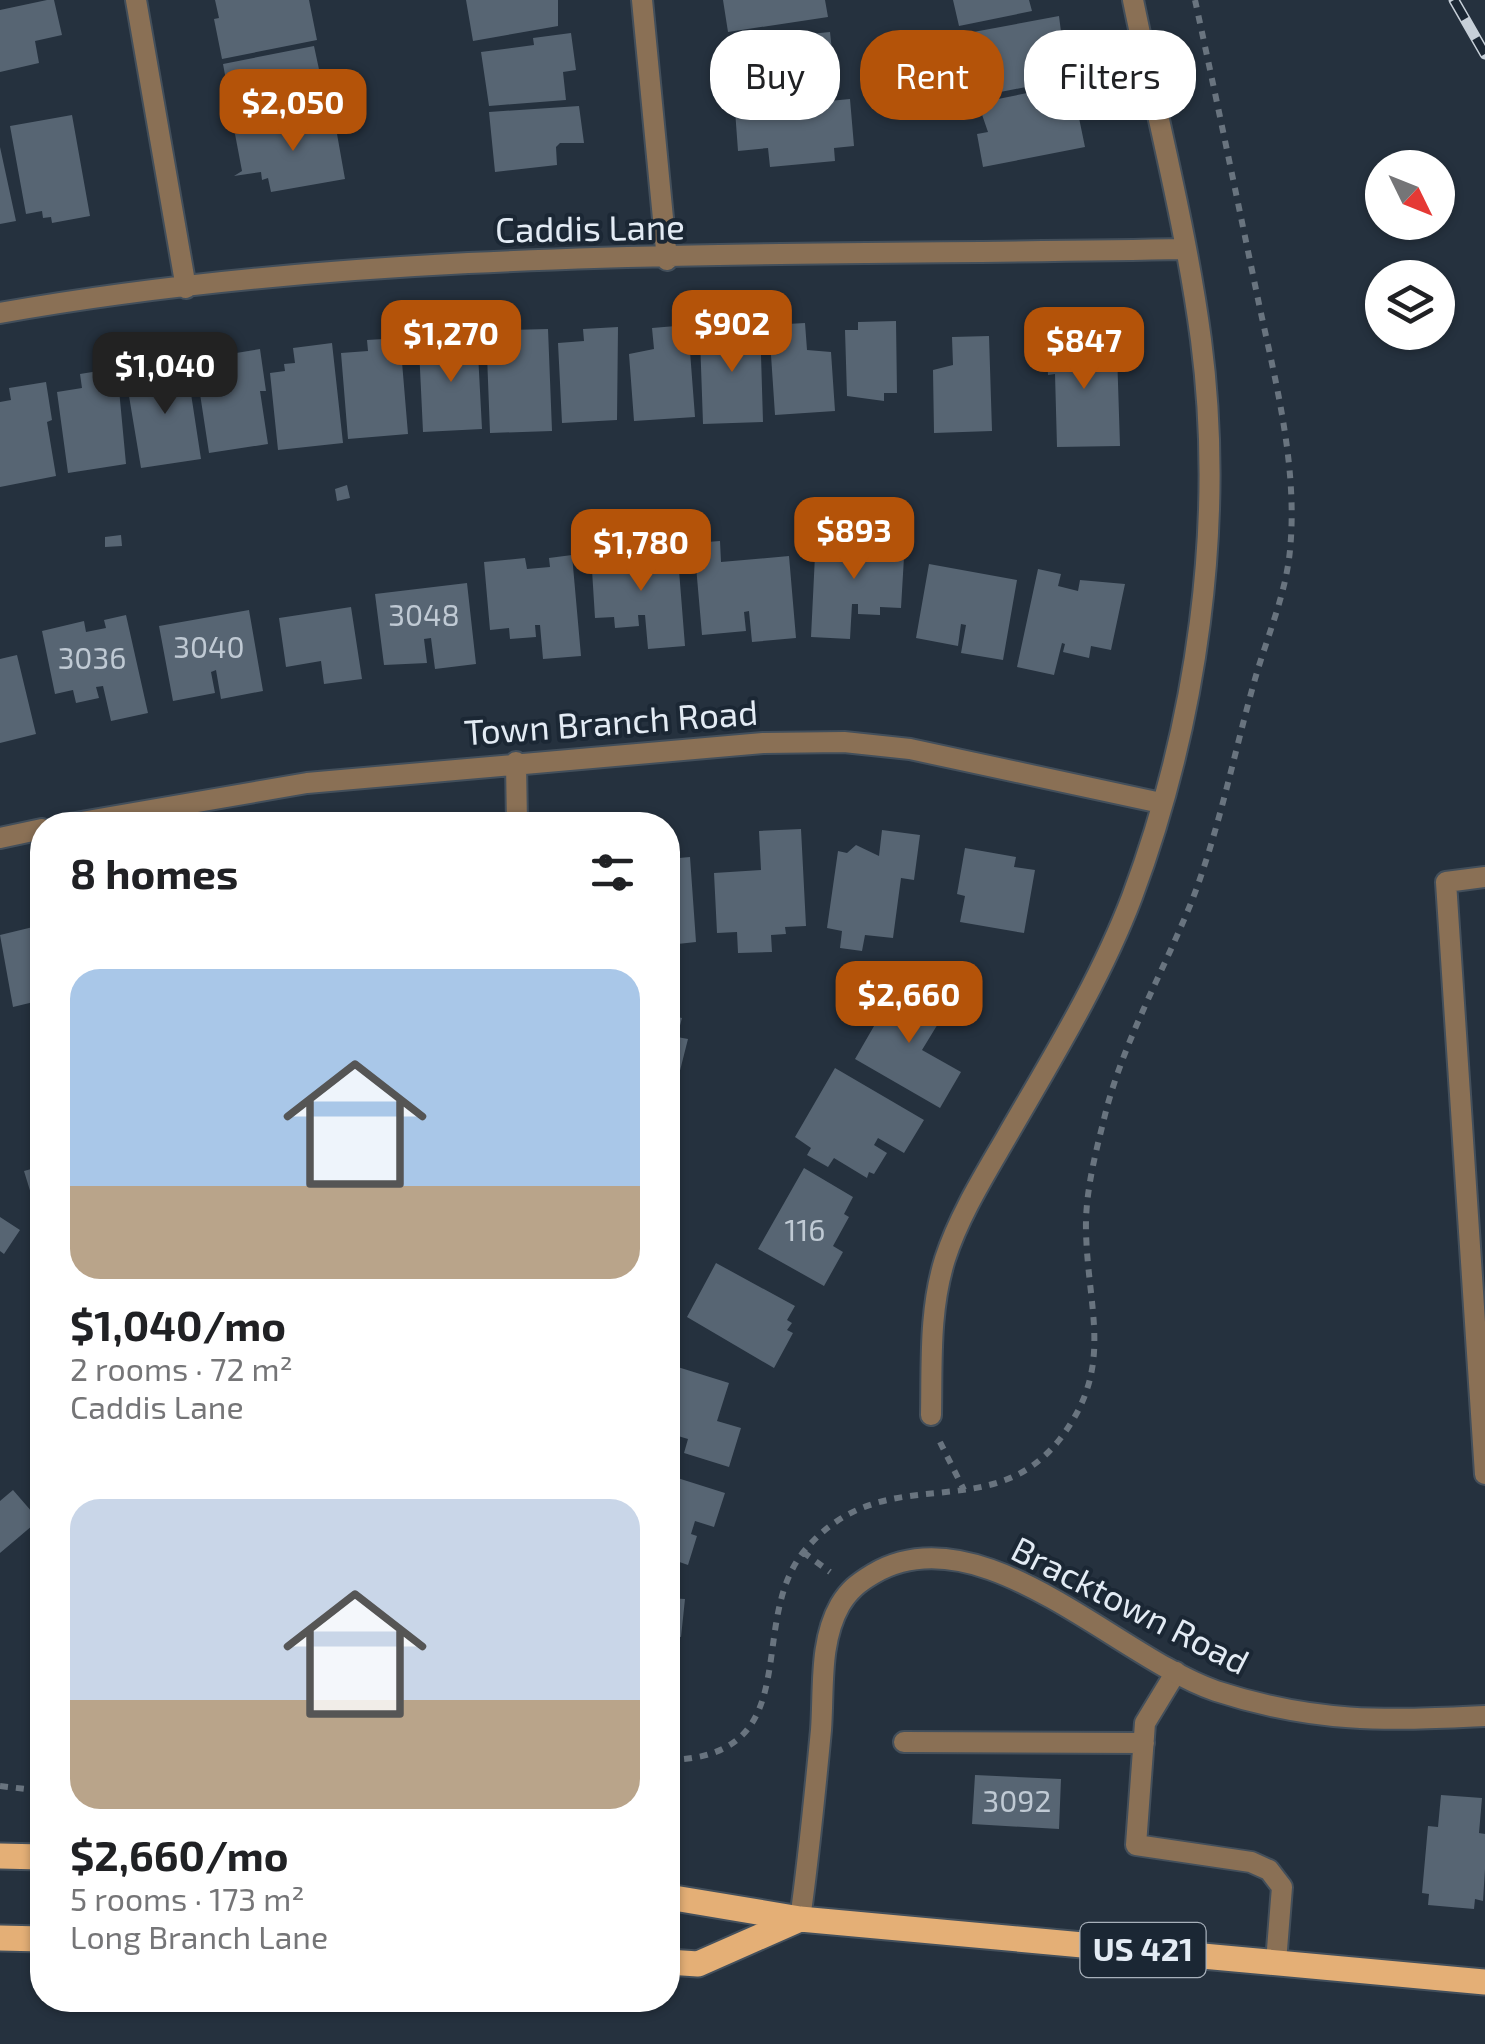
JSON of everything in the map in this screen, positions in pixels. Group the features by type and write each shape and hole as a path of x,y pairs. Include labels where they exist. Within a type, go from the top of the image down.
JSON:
{"main road":[{"path":"0,1856 30,1857"},
{"name":"US 421","path":"680,1899 800,1919 1485,1982"},
{"name":"US 421","path":"680,1963 698,1964 800,1919"},
{"path":"0,1938 30,1939"}],"street":[{"path":"136,0 186,288"},
{"path":"642,0 668,260"},
{"path":"931,1416 932,1315 945,1258 967,1206 1103,964 1132,896 1160,803 1195,656 1205,538 1206,406 1201,341 1133,0"},
{"name":"Caddis Lane","path":"0,313 87,298 411,265 1185,250"},
{"name":"Town Branch Road","path":"139,812 307,783 516,762 763,743 844,742 910,749 1160,803"},
{"path":"516,762 518,812"},
{"path":"0,838 30,832"},
{"path":"1485,878 1446,882 1485,1474"},
{"name":"Bracktown Road","path":"800,1919 826,1636 852,1587 890,1564 928,1556 974,1565 1031,1589 1211,1689 1316,1718 1380,1722 1485,1716"},
{"path":"1176,1672 1145,1722 1136,1845 1252,1862 1268,1870 1282,1887 1276,1962"},
{"path":"904,1742 1144,1743"}],"path":[{"path":"0,1786 30,1790"}],"building":[{"path":"54,0 62,35 35,41 39,63 0,72 0,10"},
{"path":"215,0 309,0 317,40 222,59 214,19 219,18"},
{"path":"466,0 558,0 558,26 473,41"},
{"path":"723,0 825,0 828,17 728,30"},
{"path":"953,0 1029,0 1032,11 959,26"},
{"path":"1059,16 1061,30 1024,30 1024,87 1004,91 1004,30 984,30"},
{"path":"571,33 576,70 563,72 566,100 489,106 481,52 534,45 533,38"},
{"path":"314,46 320,74 334,72 340,103 325,106 326,111 235,129 223,64"},
{"path":"1024,94 1024,120 1079,120 1085,147 983,167 977,134 988,132 984,120 1004,120 1004,98"},
{"path":"850,99 854,146 834,148 835,161 770,167 768,148 738,151 736,120 840,120 840,100"},
{"path":"579,106 584,143 560,143 556,147 557,165 495,172 489,112"},
{"path":"72,115 90,216 52,223 51,217 43,218 42,211 26,214 10,126"},
{"path":"334,117 345,179 271,192 268,178 262,180 261,172 234,176 242,171 235,134"},
{"path":"0,147 16,221 0,224"},
{"path":"896,321 897,393 884,393 884,401 847,396 845,330 858,330 858,322"},
{"path":"760,322 763,422 703,424 700,338 714,337 714,331 723,330 722,324"},
{"path":"805,323 807,350 831,352 835,411 775,415 769,325"},
{"path":"688,325 695,417 634,421 629,354 654,349 652,328"},
{"path":"618,327 617,420 562,423 558,343 584,341 583,329"},
{"path":"548,329 552,431 490,433 487,355 501,354 501,347 509,346 509,330"},
{"path":"1087,332 1088,353 1117,352 1120,446 1057,447 1055,374 1048,375 1046,333"},
{"path":"477,334 482,429 423,432 419,348 444,347 444,335"},
{"path":"989,336 992,431 934,433 933,370 953,365 952,337"},
{"path":"400,338 408,434 348,439 341,353 368,351 367,340"},
{"path":"332,343 343,443 278,450 270,373 285,371 284,364 295,363 293,348"},
{"path":"260,349 266,391 260,391 268,444 209,453 197,374 226,375 224,355"},
{"path":"186,361 201,459 141,468 128,390 145,388 143,382 153,380 150,366"},
{"path":"117,368 126,464 68,473 57,392 82,388 80,374"},
{"path":"46,382 52,420 47,422 56,476 0,487 0,402 11,400 9,388"},
{"path":"347,485 350,498 337,501 335,489"},
{"path":"121,535 122,546 105,547 105,537"},
{"path":"816,535 841,536 840,548 862,549 863,538 905,540 901,608 880,607 880,615 858,614 858,604 852,604 850,639 811,637"},
{"path":"720,541 721,562 789,556 796,638 752,642 749,611 744,612 746,631 702,635 694,543"},
{"path":"677,545 685,646 648,649 645,615 638,615 639,626 615,628 614,617 595,618 591,554 632,551 632,561 655,559 654,547"},
{"path":"572,555 581,656 543,659 540,625 535,625 536,637 510,639 509,628 490,630 484,562 525,558 527,569 550,567 549,558"},
{"path":"929,564 1017,580 1003,660 961,653 966,625 961,624 958,646 916,638"},
{"path":"1038,569 1061,574 1058,586 1078,591 1080,580 1125,584 1111,650 1091,646 1089,658 1063,652 1062,643 1054,675 1017,667"},
{"path":"467,583 476,664 435,669 431,638 424,639 427,663 384,665 375,594"},
{"path":"351,607 362,679 324,684 321,661 286,667 279,618"},
{"path":"249,610 263,691 221,699 216,670 211,672 215,693 173,701 159,626"},
{"path":"126,615 148,713 111,721 103,686 96,687 99,698 76,703 73,690 55,694 42,631 84,621 86,632 106,628 104,620"},
{"path":"17,655 36,734 0,743 0,659"},
{"path":"801,829 806,926 785,927 786,934 771,935 772,952 738,953 737,932 717,933 714,873 761,870 759,831"},
{"path":"882,830 920,835 914,880 901,878 893,938 865,935 862,951 840,948 842,931 827,928 838,851 847,853 856,845 879,856"},
{"path":"965,848 1016,857 1014,867 1035,870 1024,933 960,922 965,896 957,894"},
{"path":"690,857 696,942 680,944 680,858"},
{"path":"30,928 30,1003 13,1007 0,935"},
{"path":"900,981 947,1009 922,1050 961,1072 940,1108 855,1059"},
{"path":"680,1038 688,1039 680,1071"},
{"path":"835,1068 924,1120 904,1153 878,1138 874,1145 887,1153 867,1178 834,1158 828,1167 807,1155 811,1148 795,1137"},
{"path":"804,1168 853,1197 844,1214 849,1217 833,1246 843,1252 824,1286 758,1249"},
{"path":"30,1169 30,1191 24,1171"},
{"path":"0,1217 20,1230 4,1254 0,1251"},
{"path":"716,1263 795,1306 787,1320 792,1323 787,1330 793,1333 774,1368 687,1317"},
{"path":"680,1368 729,1383 717,1421 741,1428 729,1467 684,1453 688,1439 680,1437"},
{"path":"680,1479 725,1493 714,1527 695,1521 691,1534 697,1536 688,1565 680,1562"},
{"path":"13,1490 30,1510 30,1528 0,1553 0,1501"},
{"path":"680,1599 685,1599 680,1637"},
{"path":"975,1775 1061,1779 1059,1829 972,1824"},
{"path":"1441,1795 1482,1798 1479,1833 1485,1834 1483,1901 1475,1899 1474,1909 1428,1905 1429,1894 1422,1893 1428,1826 1438,1827"}],"railway":[{"path":"1454,0 1485,54"}]}
